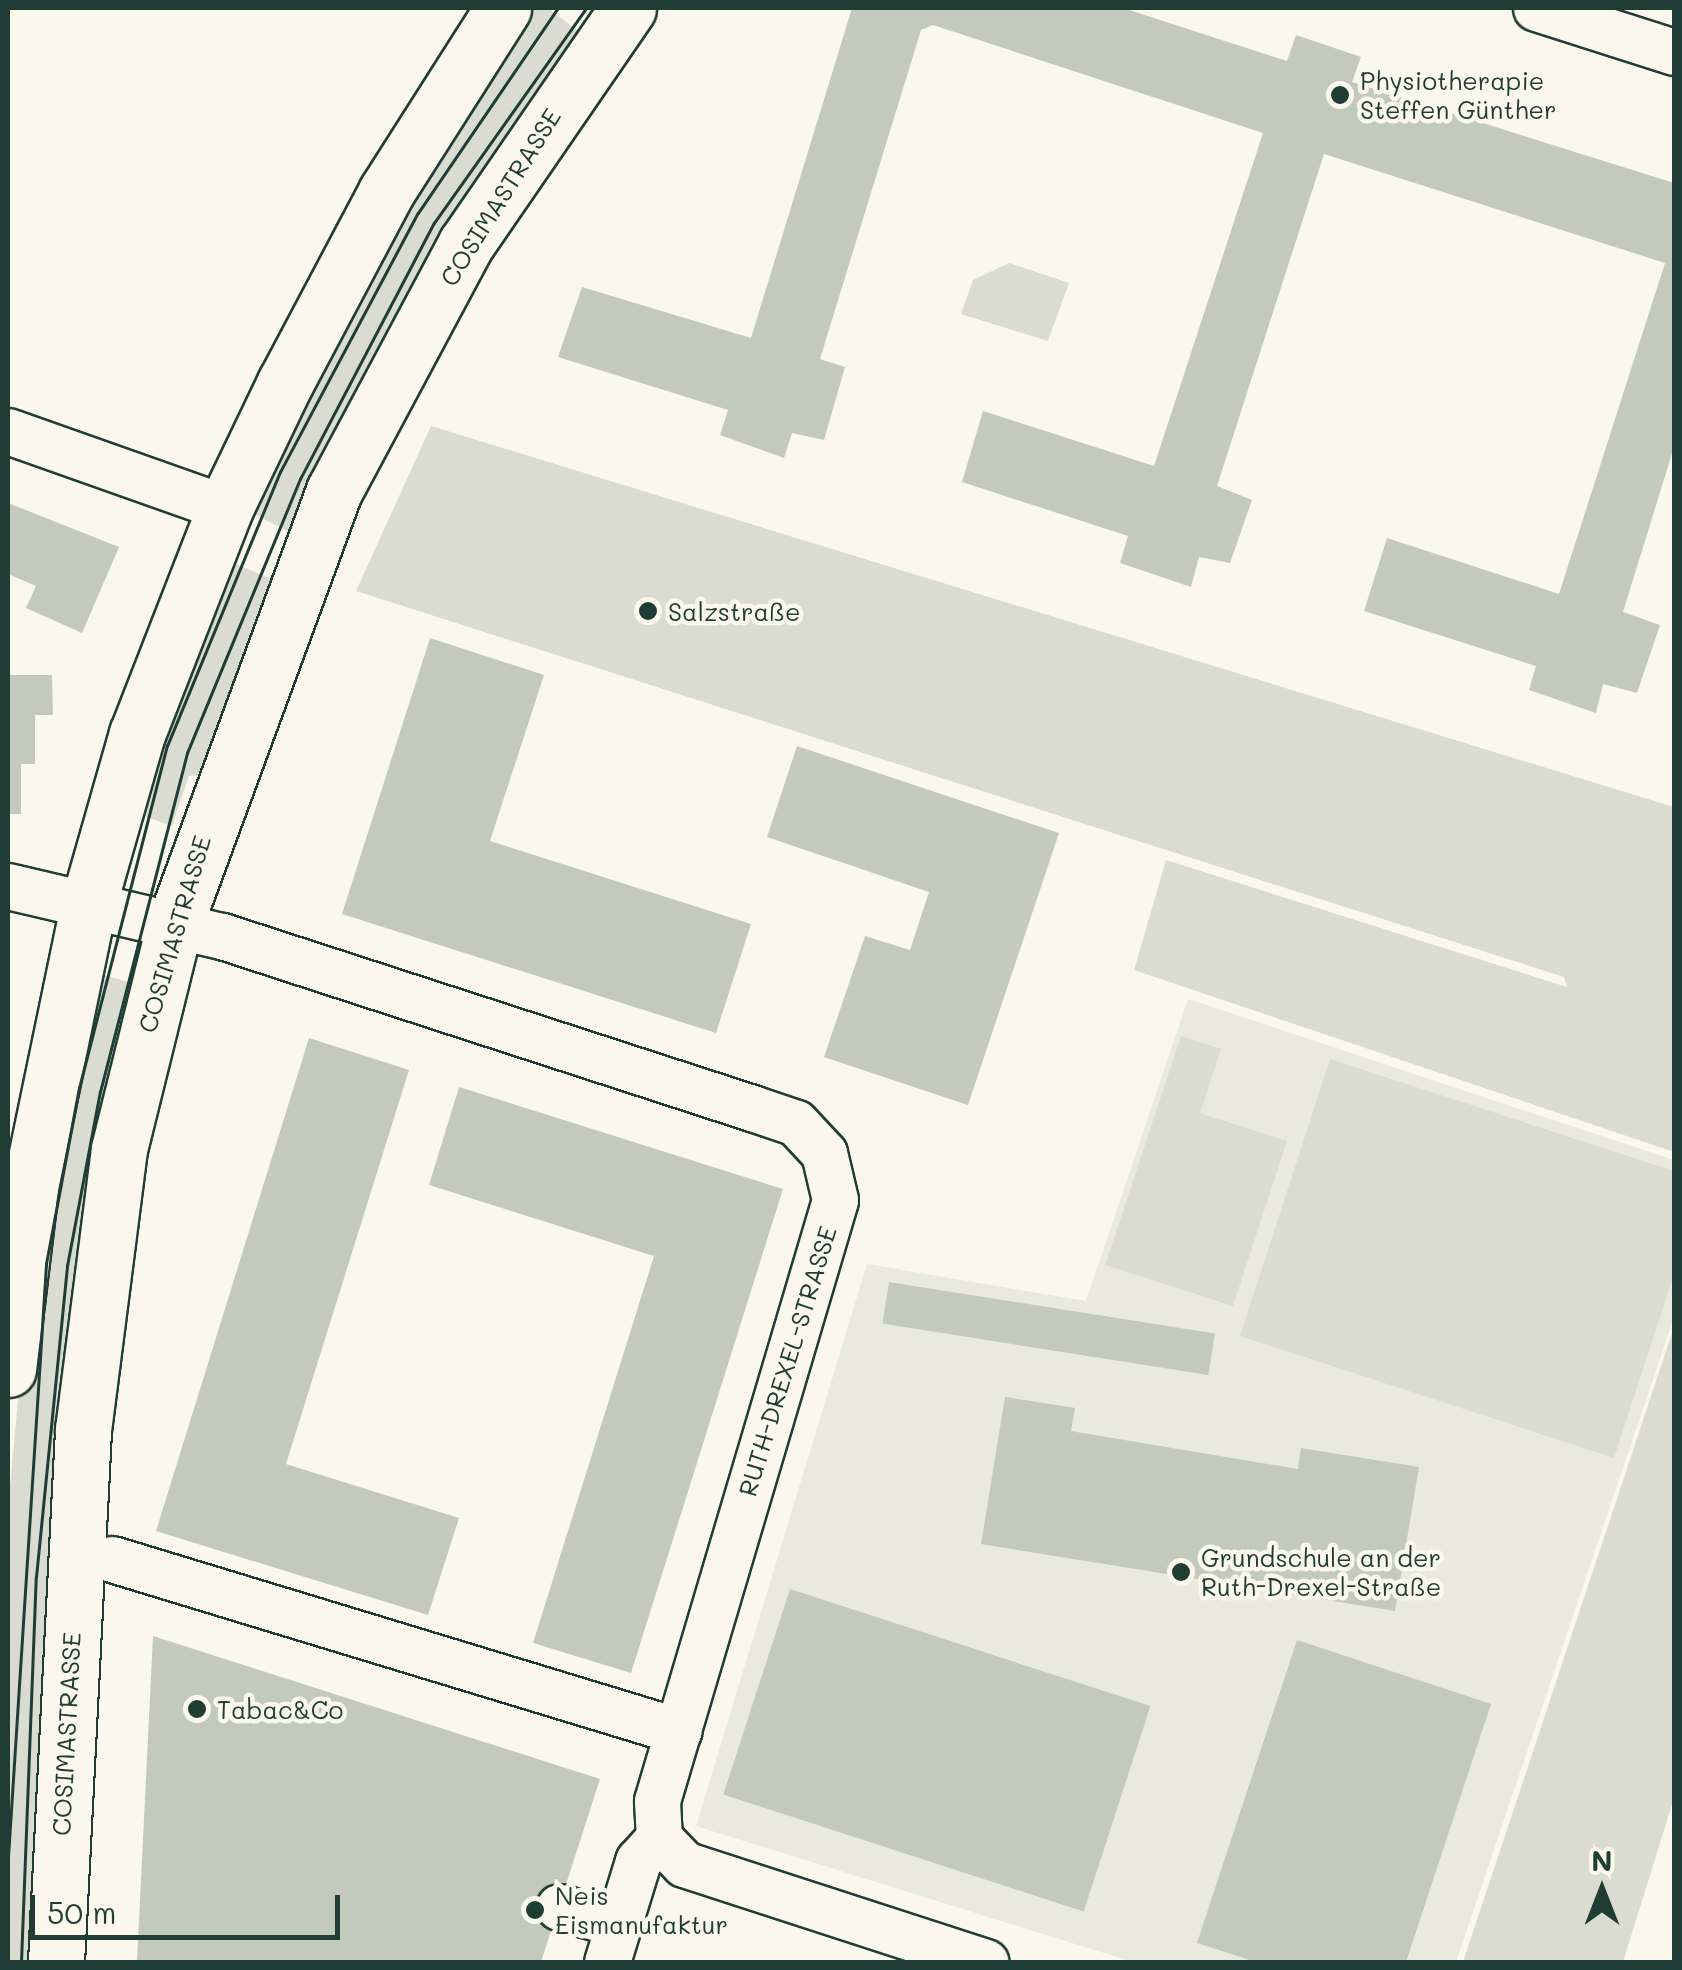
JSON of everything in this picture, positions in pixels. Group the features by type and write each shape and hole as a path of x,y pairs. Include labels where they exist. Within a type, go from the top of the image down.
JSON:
{"main road":[{"path":"8,1369 30,1187 89,902 137,734 225,508 386,192 504,8"},
{"name":"COSIMASTRASSE","path":"56,1962 85,1412 119,1149 175,923 334,490 466,244 628,8"}],"street":[{"path":"1536,8 1674,52"},
{"path":"8,431 225,508"},
{"name":"RUTH-DREXEL-STRASSE","path":"8,886 175,923 796,1122 824,1153 835,1200 657,1802 659,1838"},
{"path":"112,1559 678,1731"},
{"path":"558,1907 613,1943 638,1861 659,1838 684,1864 906,1951 985,1962"}],"shaded area":[{"path":"525,8 548,8 594,43 299,537 240,507 292,401"},
{"path":"1009,263 1069,283 1048,341 961,314 973,280"},
{"path":"431,426 1674,807 1674,1152 1134,970 1166,860 1567,987 1564,977 356,591"},
{"path":"217,556 278,582 205,775 189,776 172,826 127,810"},
{"path":"90,971 139,985 39,1962 8,1962 8,1508 21,1368"},
{"name":"Grundschule an der Ruth-Drexel-Straße","path":"1188,999 1674,1160 1674,1317 1456,1962 1133,1962 696,1826 867,1264 1086,1301"},
{"path":"1181,1036 1221,1049 1200,1113 1287,1141 1233,1306 1105,1265"},
{"path":"1330,1059 1674,1171 1674,1274 1614,1458 1240,1336"},
{"path":"1674,1327 1674,1798 1623,1962 1463,1962"}],"building":[{"path":"852,8 1123,8 1287,61 1296,35 1361,57 1352,82 1674,183 1674,447 1623,612 1660,625 1637,693 1603,684 1596,713 1529,690 1536,666 1364,611 1387,538 1559,594 1665,263 1324,154 1217,486 1252,500 1230,563 1199,557 1191,587 1120,563 1128,536 962,482 983,411 1154,466 1263,133 933,25 921,30 820,359 845,367 824,440 792,433 784,458 720,435 728,410 558,357 582,287 751,338"},
{"path":"8,503 119,547 82,633 26,608 36,586 8,574"},
{"path":"430,638 544,675 490,841 751,924 716,1033 342,914"},
{"path":"8,675 52,675 53,715 35,715 35,764 21,764 21,814 8,814"},
{"path":"797,746 1059,833 968,1105 824,1057 865,936 910,950 929,892 767,837"},
{"path":"309,1038 409,1070 286,1464 459,1518 428,1615 156,1531"},
{"path":"459,1087 783,1189 631,1673 533,1643 654,1256 429,1185"},
{"path":"889,1282 1215,1334 1208,1375 882,1323"},
{"path":"1005,1397 1075,1408 1071,1431 1298,1469 1301,1448 1419,1467 1395,1611 981,1544"},
{"path":"790,1589 1150,1706 1084,1912 723,1794"},
{"path":"153,1636 600,1779 541,1962 137,1962"},
{"path":"1297,1640 1491,1704 1406,1962 1256,1962 1197,1943"}],"tram line":[{"path":"8,1857 46,1264 79,1088 167,746 280,472 418,213 558,8"},
{"path":"21,1962 36,1577 67,1266 100,1092 187,753 300,479 434,223 586,8"}],"place":[{"name":"Physiotherapie Steffen Günther","path":"1340,95"},
{"name":"Salzstraße","path":"648,611"},
{"name":"Grundschule an der Ruth-Drexel-Straße","path":"1181,1572"},
{"name":"Tabac&Co","path":"197,1709"},
{"name":"Neis Eismanufaktur","path":"535,1910"}]}
